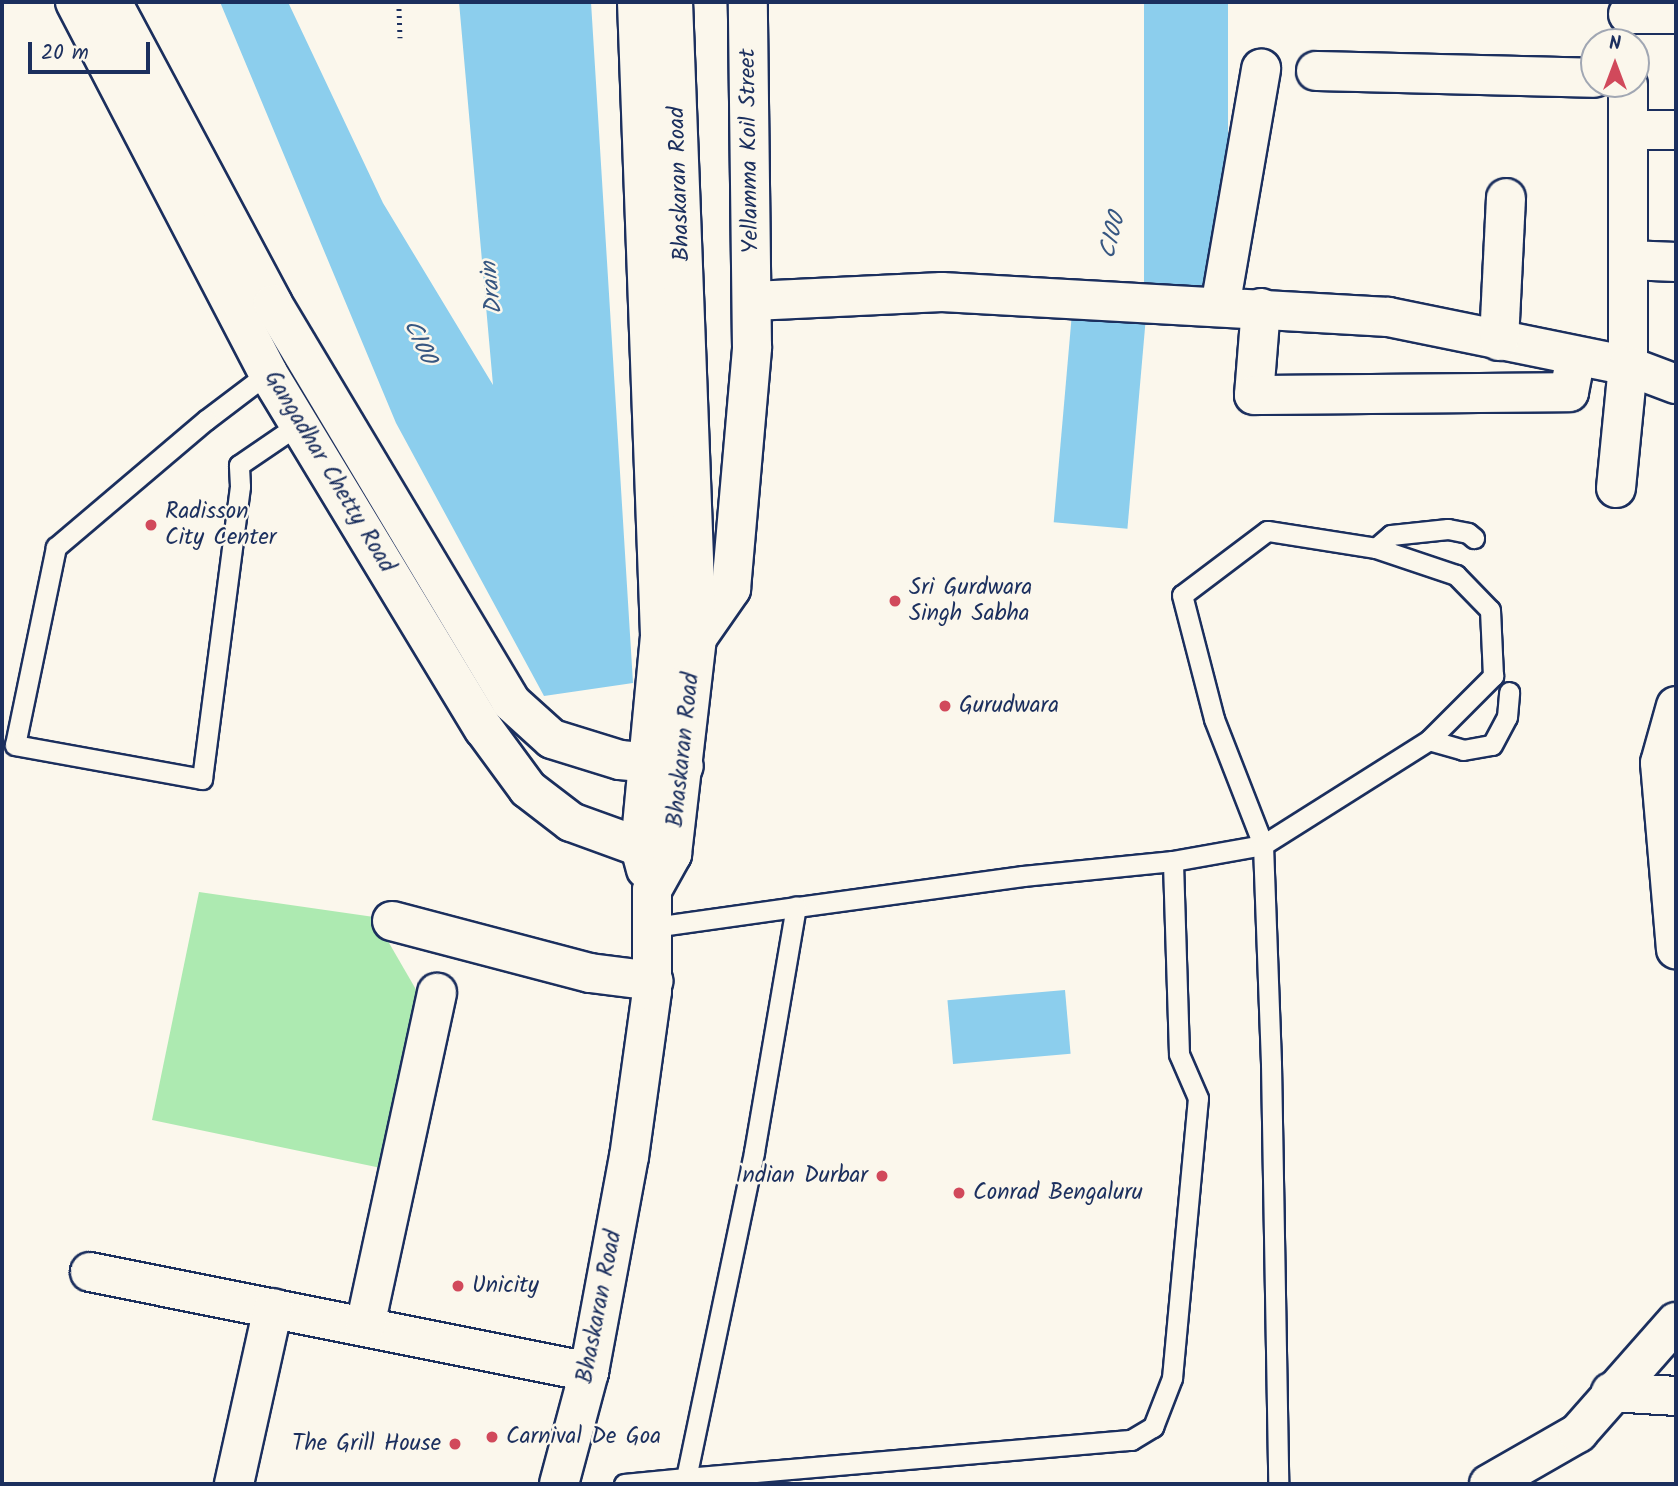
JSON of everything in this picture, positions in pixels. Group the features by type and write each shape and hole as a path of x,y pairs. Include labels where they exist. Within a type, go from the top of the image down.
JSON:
{"street":[{"name":"Gangadhar Chetty Road","path":"75,2 268,373 484,729 528,789 571,822 656,850"},
{"name":"Gangadhar Chetty Road","path":"112,2 273,304 511,702 552,739 608,757 666,764"},
{"name":"Bhaskaran Road","path":"637,2 678,637"},
{"name":"Bhaskaran Road","path":"563,1484 589,1372 629,1157 653,981 652,909 656,850 678,637 673,2"},
{"name":"Yellamma Koil Street","path":"678,637 731,589 752,347 748,2"},
{"path":"1628,19 1676,14"},
{"path":"1220,307 1261,69"},
{"path":"1316,71 1580,78"},
{"path":"1616,488 1628,366 1628,98"},
{"path":"1628,130 1676,130"},
{"path":"1499,341 1506,198"},
{"path":"1628,260 1676,262"},
{"path":"753,301 942,292 1388,317 1628,366 1676,384"},
{"path":"1261,308 1254,396 1569,392 1576,357"},
{"path":"1676,706 1660,763 1676,949"},
{"path":"392,921 590,973 653,981"},
{"path":"365,1326 437,993"},
{"path":"90,1272 589,1372"},
{"path":"234,1484 273,1308"},
{"path":"1489,1484 1578,1433 1611,1392 1676,1321"},
{"path":"1611,1392 1676,1396"}],"lane":[{"path":"268,373 206,420 56,547 15,745 202,779 240,486 239,465 299,424"},
{"path":"1278,1484 1271,1064 1263,845 1214,719 1182,595 1267,531 1383,542 1448,529 1468,533 1474,538"},
{"path":"652,909 796,907 1023,876 1174,861 1263,845 1429,740 1493,676 1490,610 1456,575 1383,542"},
{"path":"1429,740 1463,750 1492,745 1507,717 1509,692"},
{"path":"624,1484 1130,1440 1153,1427 1172,1378 1198,1098 1179,1054 1174,861"},
{"path":"686,1478 754,1152 796,907"}],"path":[{"path":"399,2 400,38"}],"green space":[{"path":"199,892 374,917 418,993 381,1168 152,1120"}],"water":[{"path":"220,2 288,2 383,203 493,385 459,2 591,2 633,683 544,696 396,423"},
{"path":"1144,2 1228,2 1228,285 1144,285"},
{"path":"1072,313 1146,319 1127,529 1054,522"},
{"path":"1065,990 1071,1054 953,1064 947,1000"}],"place":[{"name":"Radisson City Center","path":"151,525"},
{"name":"Sri Gurdwara Singh Sabha","path":"895,601"},
{"name":"Gurudwara","path":"945,706"},
{"name":"Indian Durbar","path":"882,1176"},
{"name":"Conrad Bengaluru","path":"959,1193"},
{"name":"Unicity","path":"458,1286"},
{"name":"Carnival De Goa","path":"492,1437"},
{"name":"The Grill House","path":"455,1444"}],"water label":[{"name":"C100","path":"1113,236"},
{"name":"Drain","path":"492,288"},
{"name":"C100","path":"419,342"}]}
